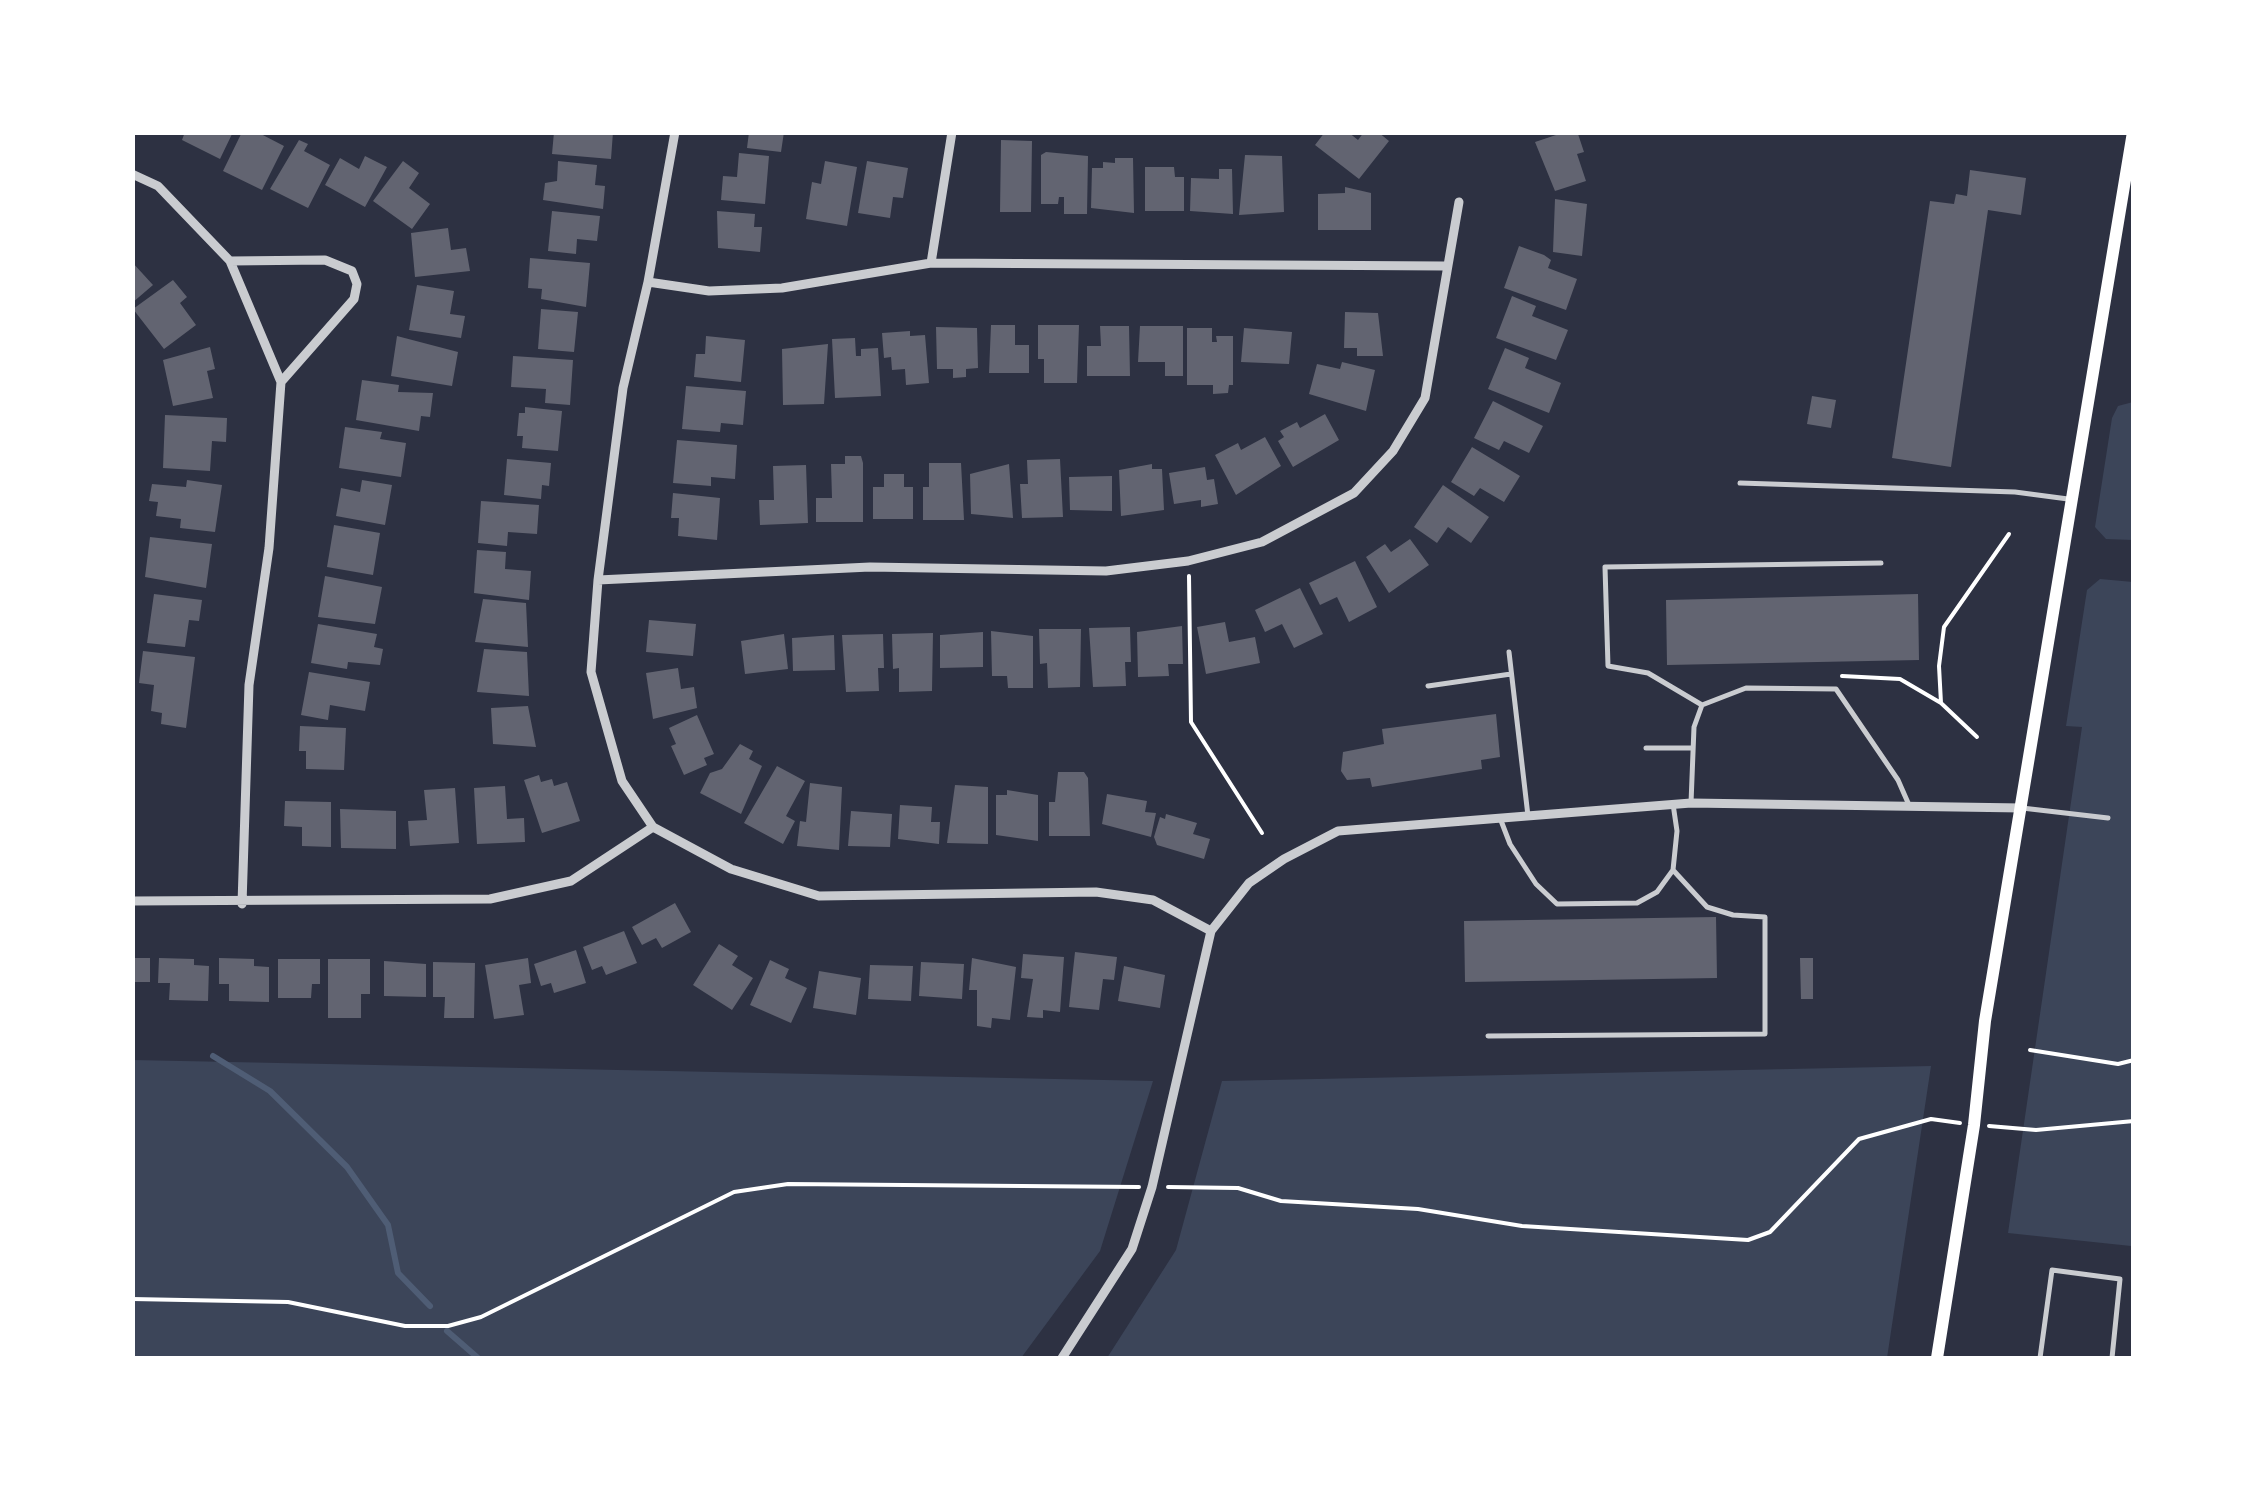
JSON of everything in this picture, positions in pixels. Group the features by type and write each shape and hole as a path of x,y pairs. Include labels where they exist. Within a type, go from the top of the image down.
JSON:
{"main road":[{"path":"1937,1358 2132,132"}],"street":[{"path":"675,132 648,282 623,388 598,580 591,672 622,781 653,827 731,869 819,896 1096,892 1152,900 1212,931"},
{"path":"930,263 952,132"},
{"path":"132,174 158,186 230,261 280,382 270,548 249,684 242,904"},
{"path":"598,580 870,566 1106,571 1188,561 1262,542 1354,493 1393,451 1425,398 1459,202"},
{"path":"230,261 325,260 352,270 358,284 354,299 280,382"},
{"path":"648,282 709,291 782,288 930,263 1445,266"},
{"path":"1062,1358 1132,1249 1152,1187 1212,931 1249,883 1338,830 1690,803 2022,808"},
{"path":"132,901 242,904 490,898 570,881 653,827"}],"lane":[{"path":"1740,483 2015,492 2071,499"},
{"path":"1702,705 1648,673 1608,666 1605,567 1881,563"},
{"path":"1510,652 1528,816"},
{"path":"1428,686 1510,674"},
{"path":"1702,705 1746,688 1836,689 1898,780 1910,808"},
{"path":"1690,803 1702,705"},
{"path":"1646,748 1694,748"},
{"path":"1500,818 1510,844 1536,884 1557,904 1638,904 1657,892 1673,870 1677,831 1673,804"},
{"path":"2022,808 2108,818"},
{"path":"1488,1036 1765,1034 1765,916 1733,915 1707,906 1673,870"},
{"path":"2040,1358 2052,1270 2120,1278 2112,1358"}],"path":[{"path":"1941,703 1939,666 1944,627 2008,534"},
{"path":"1188,561 1192,722 1262,833"},
{"path":"1828,675 1900,679 1941,703 1978,736"},
{"path":"2030,1050 2118,1064 2134,1060"},
{"path":"1170,1187 1238,1188 1281,1200 1418,1209 1522,1226 1748,1240 1770,1232 1858,1139 1931,1119 1947,1121"},
{"path":"2002,1127 2062,1129 2134,1121"},
{"path":"132,1299 288,1302 405,1326 448,1326 481,1318 734,1192 788,1184 1146,1187"}],"shaded area":[{"path":"2133,402 2133,540 2106,539 2095,527 2112,418 2118,406"},
{"path":"2100,579 2133,582 2133,1272 2131,1246 2008,1233 2082,727 2066,726 2087,590"},
{"path":"133,1060 1153,1081 1100,1251 1021,1358 133,1358"},
{"path":"1931,1066 1887,1358 1107,1358 1176,1250 1222,1081"}],"building":[{"path":"185,132 233,132 220,159 182,140"},
{"path":"242,132 257,132 284,146 262,190 223,171"},
{"path":"554,132 613,132 611,159 552,154"},
{"path":"749,132 784,132 781,152 747,148"},
{"path":"1325,132 1348,132 1358,140 1364,132 1378,132 1389,141 1359,179 1315,145"},
{"path":"1565,132 1578,134 1584,152 1577,154 1586,181 1555,191 1535,142"},
{"path":"299,140 308,144 304,151 330,165 308,208 270,189"},
{"path":"1001,140 1032,141 1031,212 1000,212"},
{"path":"1046,152 1088,156 1087,214 1064,214 1064,197 1059,197 1058,204 1041,204 1041,155"},
{"path":"739,153 769,156 765,204 721,200 723,176 737,177"},
{"path":"1245,155 1282,156 1284,212 1239,215"},
{"path":"365,156 387,167 365,207 325,185 340,158 359,169"},
{"path":"1115,158 1133,158 1134,213 1091,208 1092,168 1103,168 1103,162 1115,163"},
{"path":"403,161 419,173 409,188 430,204 412,229 373,201"},
{"path":"558,161 597,165 595,185 605,186 603,209 543,200 545,183 557,181"},
{"path":"825,161 857,167 847,226 806,219 812,182 821,184"},
{"path":"867,161 908,168 903,198 893,197 890,218 858,213"},
{"path":"1145,167 1174,167 1175,177 1184,177 1184,211 1145,211"},
{"path":"1219,169 1232,169 1233,214 1190,211 1191,178 1219,179"},
{"path":"1970,170 2026,178 2021,215 1988,210 1951,467 1892,458 1930,201 1954,204 1956,194 1967,196"},
{"path":"1345,187 1371,193 1371,230 1318,230 1318,194 1345,193"},
{"path":"1555,199 1587,204 1582,256 1553,252"},
{"path":"552,211 600,216 597,241 577,239 576,254 548,251"},
{"path":"717,211 755,214 754,227 762,227 760,252 718,248"},
{"path":"448,228 451,250 466,248 470,271 415,277 411,233"},
{"path":"1519,246 1551,260 1548,268 1577,279 1566,310 1504,288"},
{"path":"530,258 590,263 586,307 541,299 542,289 528,288"},
{"path":"132,262 153,285 132,303"},
{"path":"173,280 187,297 180,303 196,325 164,349 133,309"},
{"path":"417,285 454,291 450,314 465,316 461,338 409,330"},
{"path":"1512,296 1536,306 1532,316 1568,330 1556,360 1496,338"},
{"path":"541,309 578,312 574,352 538,349"},
{"path":"1345,312 1378,313 1383,356 1357,356 1357,348 1344,348"},
{"path":"991,325 1015,325 1015,345 1029,345 1029,373 989,373"},
{"path":"1038,325 1079,325 1077,383 1044,383 1044,359 1038,359"},
{"path":"1100,326 1129,326 1130,376 1087,376 1087,346 1101,346"},
{"path":"1140,326 1183,326 1183,376 1165,376 1165,362 1138,362"},
{"path":"936,327 977,328 978,368 966,369 966,377 953,378 953,369 937,369"},
{"path":"1187,328 1212,328 1212,342 1217,342 1216,336 1233,336 1233,385 1229,385 1228,393 1213,394 1213,385 1187,385"},
{"path":"1244,328 1292,332 1289,364 1241,362"},
{"path":"910,331 910,336 925,335 929,383 906,385 905,369 892,370 891,357 884,358 882,333"},
{"path":"397,336 458,352 452,386 391,376"},
{"path":"706,336 745,340 741,382 694,377 696,354 705,354"},
{"path":"855,338 856,356 861,356 861,349 878,348 881,396 835,398 832,339"},
{"path":"828,344 824,404 783,405 782,349"},
{"path":"210,347 215,369 207,371 213,398 173,406 163,360"},
{"path":"1505,348 1529,358 1525,368 1561,383 1549,413 1488,389"},
{"path":"513,356 573,360 570,405 545,403 546,389 511,387"},
{"path":"1342,362 1375,370 1366,411 1309,394 1317,364 1340,369"},
{"path":"362,380 399,385 398,392 433,393 430,417 421,416 419,431 356,420"},
{"path":"686,386 746,391 743,425 721,423 720,432 682,429"},
{"path":"1812,396 1836,400 1831,428 1807,424"},
{"path":"1493,401 1543,426 1529,453 1504,441 1499,450 1474,438"},
{"path":"525,407 562,411 558,451 522,448 523,436 517,436 519,413 525,413"},
{"path":"1325,414 1339,440 1293,467 1278,441 1284,437 1280,431 1297,422 1300,428"},
{"path":"165,415 227,418 226,442 212,441 210,471 163,468"},
{"path":"345,427 382,432 380,439 406,443 401,477 339,468"},
{"path":"1265,437 1281,466 1236,495 1215,455 1238,443 1241,450"},
{"path":"677,440 737,445 735,479 711,477 711,486 673,483"},
{"path":"1472,447 1520,476 1504,502 1480,488 1474,496 1451,482"},
{"path":"845,456 861,456 863,463 863,522 816,522 816,498 832,498 831,464 845,464"},
{"path":"507,459 551,463 549,486 542,485 541,499 504,495"},
{"path":"1060,459 1063,517 1022,518 1020,484 1028,484 1027,460"},
{"path":"929,463 961,463 964,520 923,520 923,487 929,487"},
{"path":"1009,464 1013,518 971,514 970,474"},
{"path":"1152,464 1152,469 1162,469 1164,510 1121,516 1119,470"},
{"path":"806,465 808,523 760,525 759,500 774,500 773,466"},
{"path":"1205,467 1207,480 1214,479 1218,504 1201,507 1201,500 1174,504 1169,473"},
{"path":"884,474 904,474 904,487 913,487 913,519 873,519 873,487 884,487"},
{"path":"1112,476 1112,511 1070,510 1069,477"},
{"path":"187,480 222,485 215,532 180,528 181,519 156,516 158,502 149,501 152,484 186,487"},
{"path":"362,480 392,485 385,525 336,516 341,488 360,492"},
{"path":"1443,485 1489,517 1471,543 1448,527 1437,543 1414,527"},
{"path":"673,493 720,498 717,540 678,536 679,518 671,518"},
{"path":"481,501 539,505 537,534 508,532 507,546 478,543"},
{"path":"334,525 380,533 373,575 327,567"},
{"path":"150,537 212,544 206,588 145,577"},
{"path":"1410,539 1429,565 1389,593 1366,557 1385,544 1391,552"},
{"path":"477,550 506,552 505,569 531,571 529,600 474,593"},
{"path":"1355,561 1377,607 1349,622 1337,597 1320,605 1309,583"},
{"path":"325,576 382,587 375,624 318,617"},
{"path":"1300,588 1323,634 1294,648 1282,624 1265,632 1255,610"},
{"path":"154,594 202,600 199,621 189,620 185,647 147,643"},
{"path":"1918,594 1919,660 1667,665 1666,600"},
{"path":"483,599 526,603 528,647 475,642"},
{"path":"649,620 696,624 693,656 646,652"},
{"path":"1225,622 1229,642 1255,637 1260,663 1206,674 1197,627"},
{"path":"318,624 377,634 374,647 383,649 380,665 348,662 347,669 311,663"},
{"path":"1182,626 1183,664 1168,664 1169,676 1138,677 1137,632"},
{"path":"1130,627 1131,662 1125,662 1126,686 1093,687 1089,628"},
{"path":"1039,629 1081,629 1080,687 1048,688 1047,663 1040,664"},
{"path":"991,631 1033,636 1033,688 1008,688 1007,676 992,676"},
{"path":"983,632 983,667 940,668 940,635"},
{"path":"933,633 932,691 899,692 899,668 893,669 892,634"},
{"path":"784,634 788,669 745,674 741,641"},
{"path":"883,634 884,668 878,668 879,691 846,692 842,635"},
{"path":"834,635 835,670 793,671 792,638"},
{"path":"484,649 527,652 529,696 477,692"},
{"path":"143,651 195,657 186,728 161,724 162,713 151,711 154,685 139,683"},
{"path":"678,668 681,689 694,687 697,708 653,719 646,673"},
{"path":"309,672 370,682 365,711 330,705 328,720 301,715"},
{"path":"528,706 536,747 493,744 491,708"},
{"path":"1496,714 1500,757 1481,760 1482,769 1372,787 1370,778 1347,780 1341,771 1343,752 1384,744 1382,729"},
{"path":"697,715 714,754 704,758 707,765 684,775 671,746 676,744 669,728"},
{"path":"300,726 346,728 344,770 306,769 306,751 299,751"},
{"path":"740,744 753,751 749,759 762,766 741,814 700,793 710,773 722,769"},
{"path":"777,766 805,781 786,816 795,821 783,844 744,823"},
{"path":"1058,772 1084,772 1088,778 1090,836 1049,836 1049,802 1055,802"},
{"path":"539,775 541,782 552,779 554,786 567,782 580,821 542,833 524,780"},
{"path":"810,783 842,787 839,850 797,846 800,821 806,822"},
{"path":"955,785 988,787 988,844 947,843"},
{"path":"505,786 507,819 524,818 525,842 477,844 474,788"},
{"path":"455,788 459,843 410,846 408,821 427,820 424,790"},
{"path":"1007,790 1038,795 1038,841 996,835 996,795 1007,795"},
{"path":"1107,794 1147,801 1145,812 1156,813 1151,837 1102,824"},
{"path":"285,801 331,802 331,847 302,846 302,827 284,826"},
{"path":"900,805 932,807 931,822 940,822 939,844 898,839"},
{"path":"340,809 396,811 396,849 341,848"},
{"path":"851,811 892,814 890,847 848,846"},
{"path":"1166,814 1197,823 1193,834 1210,839 1204,859 1157,845 1154,837 1160,817 1165,819"},
{"path":"675,903 691,932 662,948 656,938 642,945 632,927"},
{"path":"1716,917 1717,978 1465,982 1464,921"},
{"path":"624,931 637,963 606,975 602,966 592,970 583,947"},
{"path":"719,944 738,956 732,965 753,978 732,1010 693,985"},
{"path":"576,950 586,983 554,993 551,983 541,986 534,964"},
{"path":"1075,952 1117,957 1114,980 1103,979 1099,1010 1069,1007"},
{"path":"1023,954 1064,957 1060,1012 1043,1010 1043,1018 1027,1017 1033,979 1021,978"},
{"path":"132,958 150,958 150,982 132,982"},
{"path":"159,958 194,959 194,965 209,966 208,1001 169,1000 170,983 158,983"},
{"path":"219,958 254,959 254,966 269,967 269,1002 229,1001 229,984 219,984"},
{"path":"528,958 531,983 519,985 524,1015 494,1019 485,965"},
{"path":"972,958 1016,967 1010,1020 992,1018 991,1028 977,1026 977,990 969,990"},
{"path":"1800,958 1813,958 1813,999 1801,999"},
{"path":"278,959 320,959 320,984 312,984 311,998 278,998"},
{"path":"328,959 370,959 370,994 361,994 361,1018 328,1018"},
{"path":"770,960 789,969 785,978 807,988 791,1023 750,1005"},
{"path":"384,961 426,964 426,997 384,996"},
{"path":"433,962 475,963 474,1018 444,1018 445,997 433,997"},
{"path":"921,962 964,964 962,999 919,996"},
{"path":"870,965 913,966 911,1001 868,999"},
{"path":"1124,966 1165,975 1160,1008 1118,1001"},
{"path":"819,971 861,978 856,1015 813,1008"}],"waterway":[{"path":"213,1056 270,1091 347,1167 388,1225 398,1273 430,1306"},
{"path":"447,1331 478,1358"}]}
